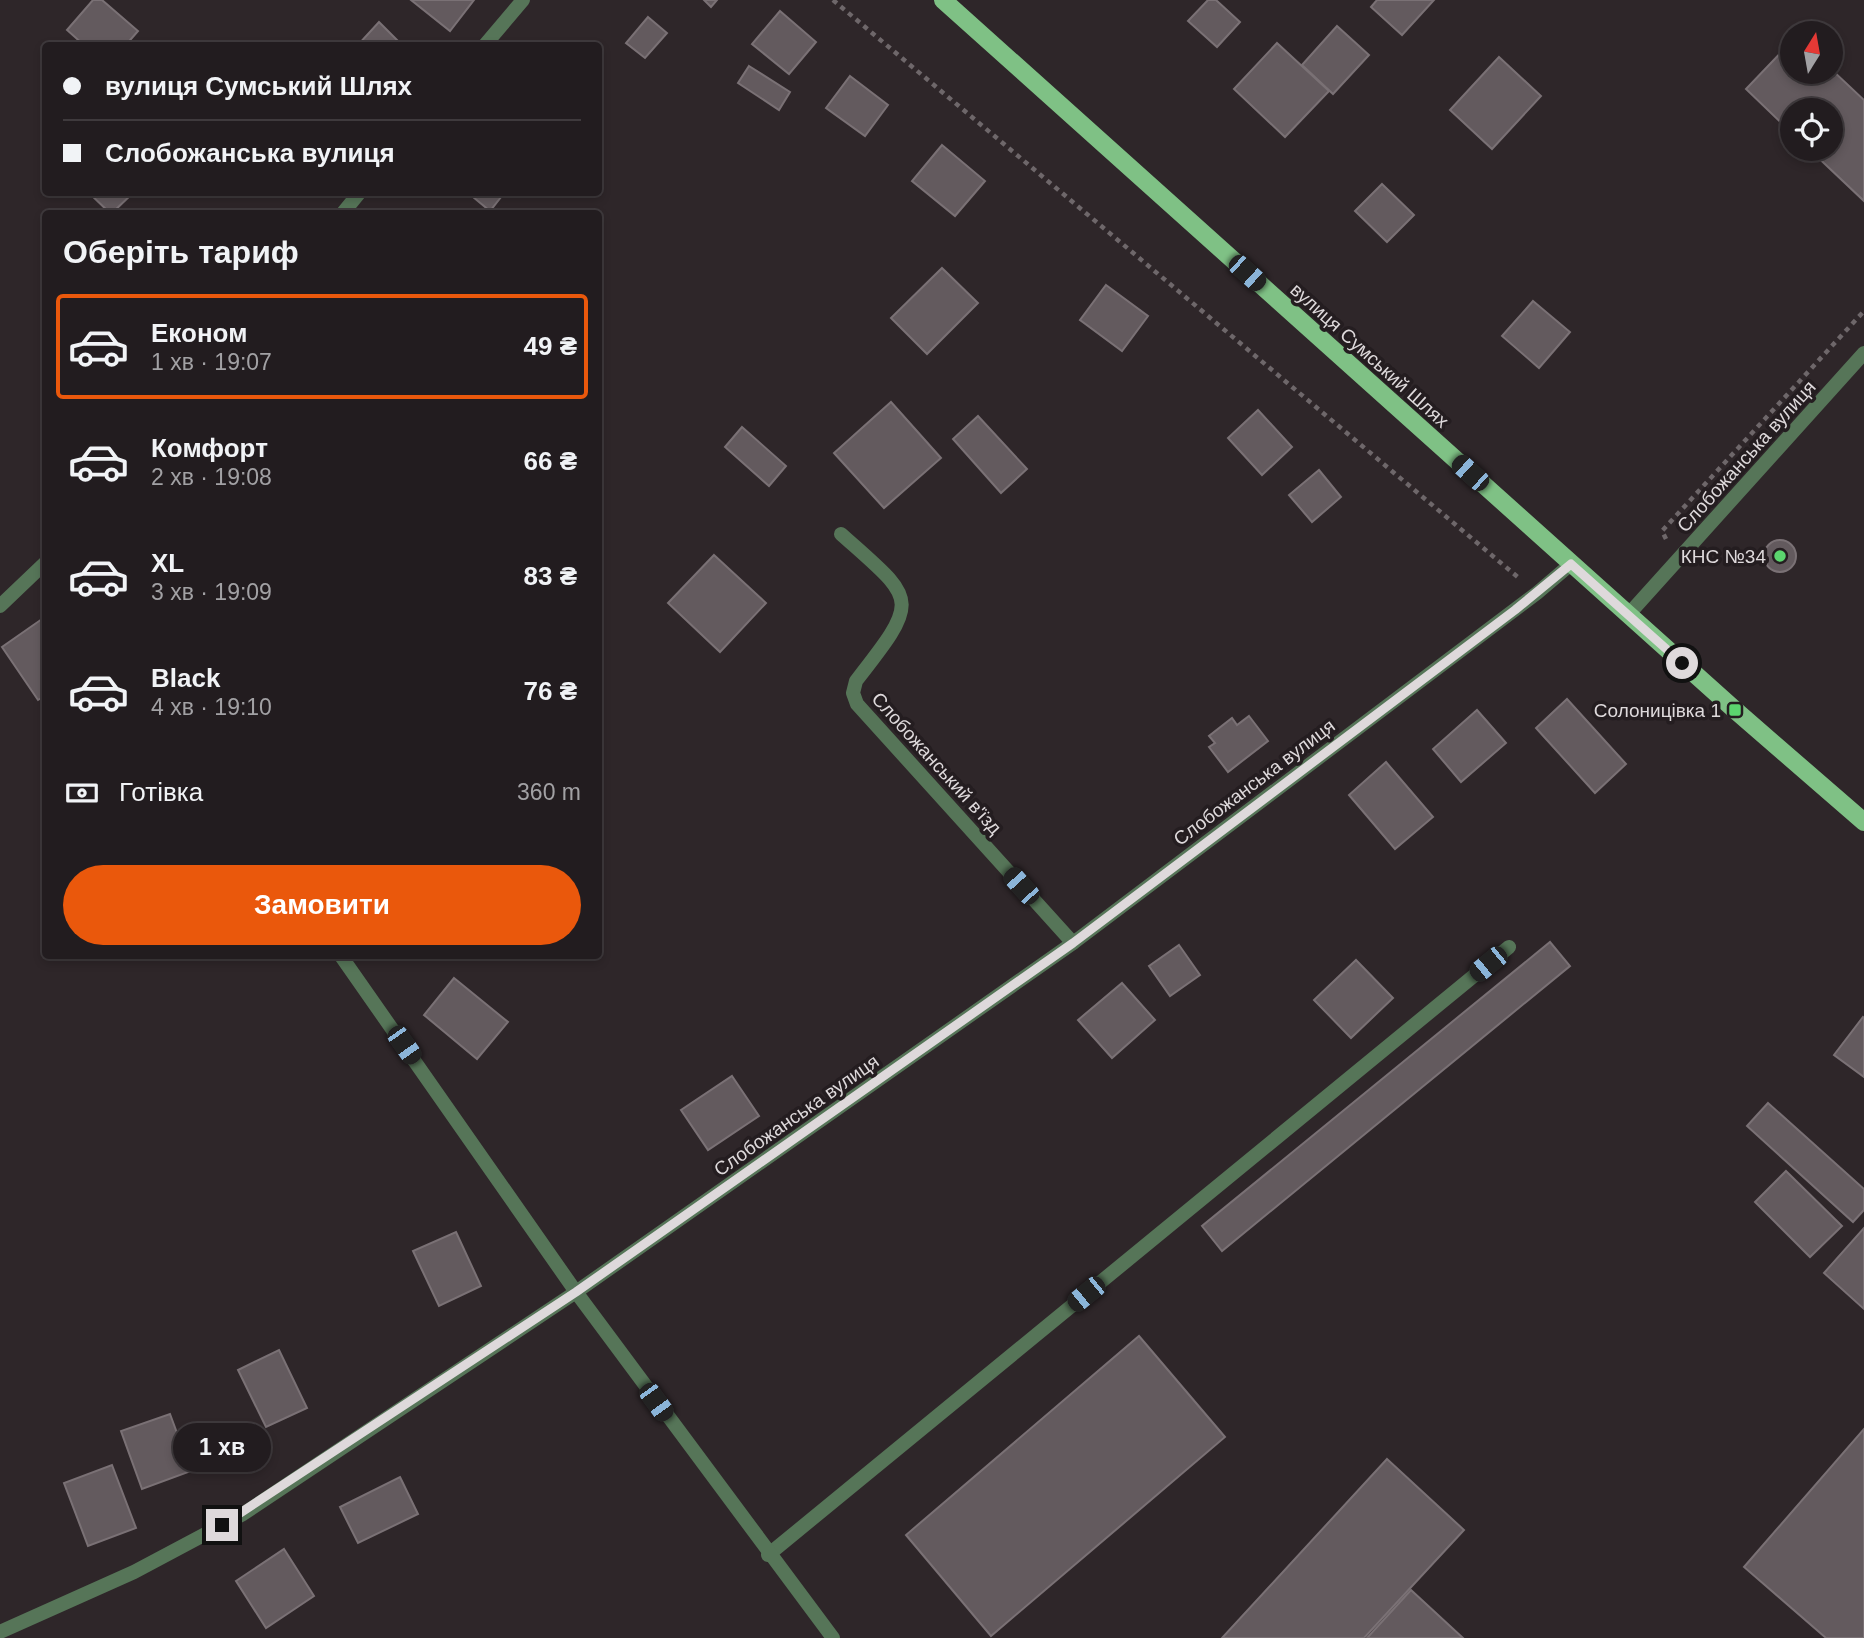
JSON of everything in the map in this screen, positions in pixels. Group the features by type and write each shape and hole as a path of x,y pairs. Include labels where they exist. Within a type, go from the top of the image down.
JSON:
{"main road":[{"name":"вулиця Сумський Шлях","path":"943,0 1628,615 1864,822"}],"street":[{"path":"487,42 523,0"},
{"path":"345,210 357,196"},
{"name":"Слобожанська вулиця","path":"1628,615 1864,354"},
{"name":"Слобожанський в'їзд","path":"841,534 892,580 903,597 900,620 856,681 853,693 857,704 1073,943"},
{"name":"Слобожанська вулиця","path":"0,1632 134,1572 243,1514 576,1292 1073,943 1537,593 1571,564"},
{"path":"0,606 42,566"},
{"path":"768,1555 1509,947"},
{"path":"343,959 576,1292 768,1555 833,1638"}],"path":[{"path":"833,0 1537,593"},
{"path":"1678,560 1662,531 1864,311"}],"building":[{"path":"93,0 102,0 138,31 128,42 80,42 67,30"},
{"path":"411,0 474,0 450,31"},
{"path":"704,0 717,0 711,7"},
{"path":"1208,0 1216,0 1240,22 1217,47 1188,21"},
{"path":"1377,0 1434,0 1402,35 1371,7"},
{"path":"780,11 816,42 789,74 752,44"},
{"path":"648,17 667,33 645,58 626,43"},
{"path":"379,22 399,42 361,42"},
{"path":"1337,26 1369,55 1333,94 1302,65"},
{"path":"1277,43 1329,91 1285,137 1234,89"},
{"path":"1780,54 1780,84 1843,84 1843,80 1864,100 1864,201 1822,161 1843,161 1843,98 1780,98 1780,122 1746,89"},
{"path":"1499,57 1541,96 1492,149 1450,110"},
{"path":"749,66 790,92 779,110 738,83"},
{"path":"850,76 888,105 865,136 826,108"},
{"path":"942,145 985,181 955,216 912,181"},
{"path":"1382,184 1414,215 1387,242 1355,211"},
{"path":"92,196 130,196 115,210 107,210"},
{"path":"472,196 502,196 489,210"},
{"path":"942,268 978,303 927,354 891,318"},
{"path":"1106,285 1148,316 1122,351 1080,320"},
{"path":"1533,301 1570,332 1539,368 1502,336"},
{"path":"891,402 941,458 884,508 834,453"},
{"path":"1258,410 1292,447 1262,475 1228,438"},
{"path":"978,416 1027,469 1001,493 953,439"},
{"path":"742,427 786,466 769,486 725,447"},
{"path":"1319,470 1341,497 1312,522 1289,495"},
{"name":"КНС №34","path":"1780,540 1792,544 1796,556 1792,568 1780,572 1768,568 1764,556 1768,544"},
{"path":"714,555 766,603 720,652 668,603"},
{"path":"42,619 42,698 38,700 2,647"},
{"path":"1567,699 1626,764 1595,793 1536,728"},
{"path":"1477,710 1506,743 1461,782 1433,749"},
{"path":"1249,716 1268,741 1228,772 1209,747 1215,743 1209,736 1232,718 1237,725"},
{"path":"1386,762 1433,817 1395,849 1349,795"},
{"path":"1550,942 1570,966 1222,1251 1202,1226"},
{"path":"1179,945 1200,975 1170,996 1149,966"},
{"path":"1356,960 1393,998 1351,1038 1314,1000"},
{"path":"454,978 508,1022 477,1059 424,1015"},
{"path":"1122,983 1155,1020 1112,1058 1078,1020"},
{"path":"1864,1018 1864,1077 1834,1055"},
{"path":"732,1076 759,1116 708,1150 681,1110"},
{"path":"1768,1103 1864,1189 1864,1210 1853,1222 1747,1126"},
{"path":"1786,1171 1842,1226 1810,1257 1755,1202"},
{"path":"1864,1228 1864,1309 1824,1273"},
{"path":"456,1232 481,1286 439,1306 413,1251"},
{"path":"1139,1336 1225,1437 991,1636 906,1535"},
{"path":"279,1350 307,1408 266,1427 238,1370"},
{"path":"170,1414 191,1471 142,1489 121,1431"},
{"path":"1864,1429 1864,1638 1826,1638 1744,1567"},
{"path":"1387,1459 1464,1530 1364,1638 1222,1638"},
{"path":"112,1465 136,1528 88,1546 64,1483"},
{"path":"400,1477 418,1514 358,1543 340,1507"},
{"path":"284,1549 314,1596 266,1628 236,1581"},
{"path":"1411,1590 1463,1638 1367,1638"}],"place":[{"name":"КНС №34","path":"1780,556"},
{"name":"Солоницівка 1","path":"1735,710"}],"route":[{"path":"222,1525 243,1514 576,1292 1073,943 1515,610 1571,564 1682,663"}]}
